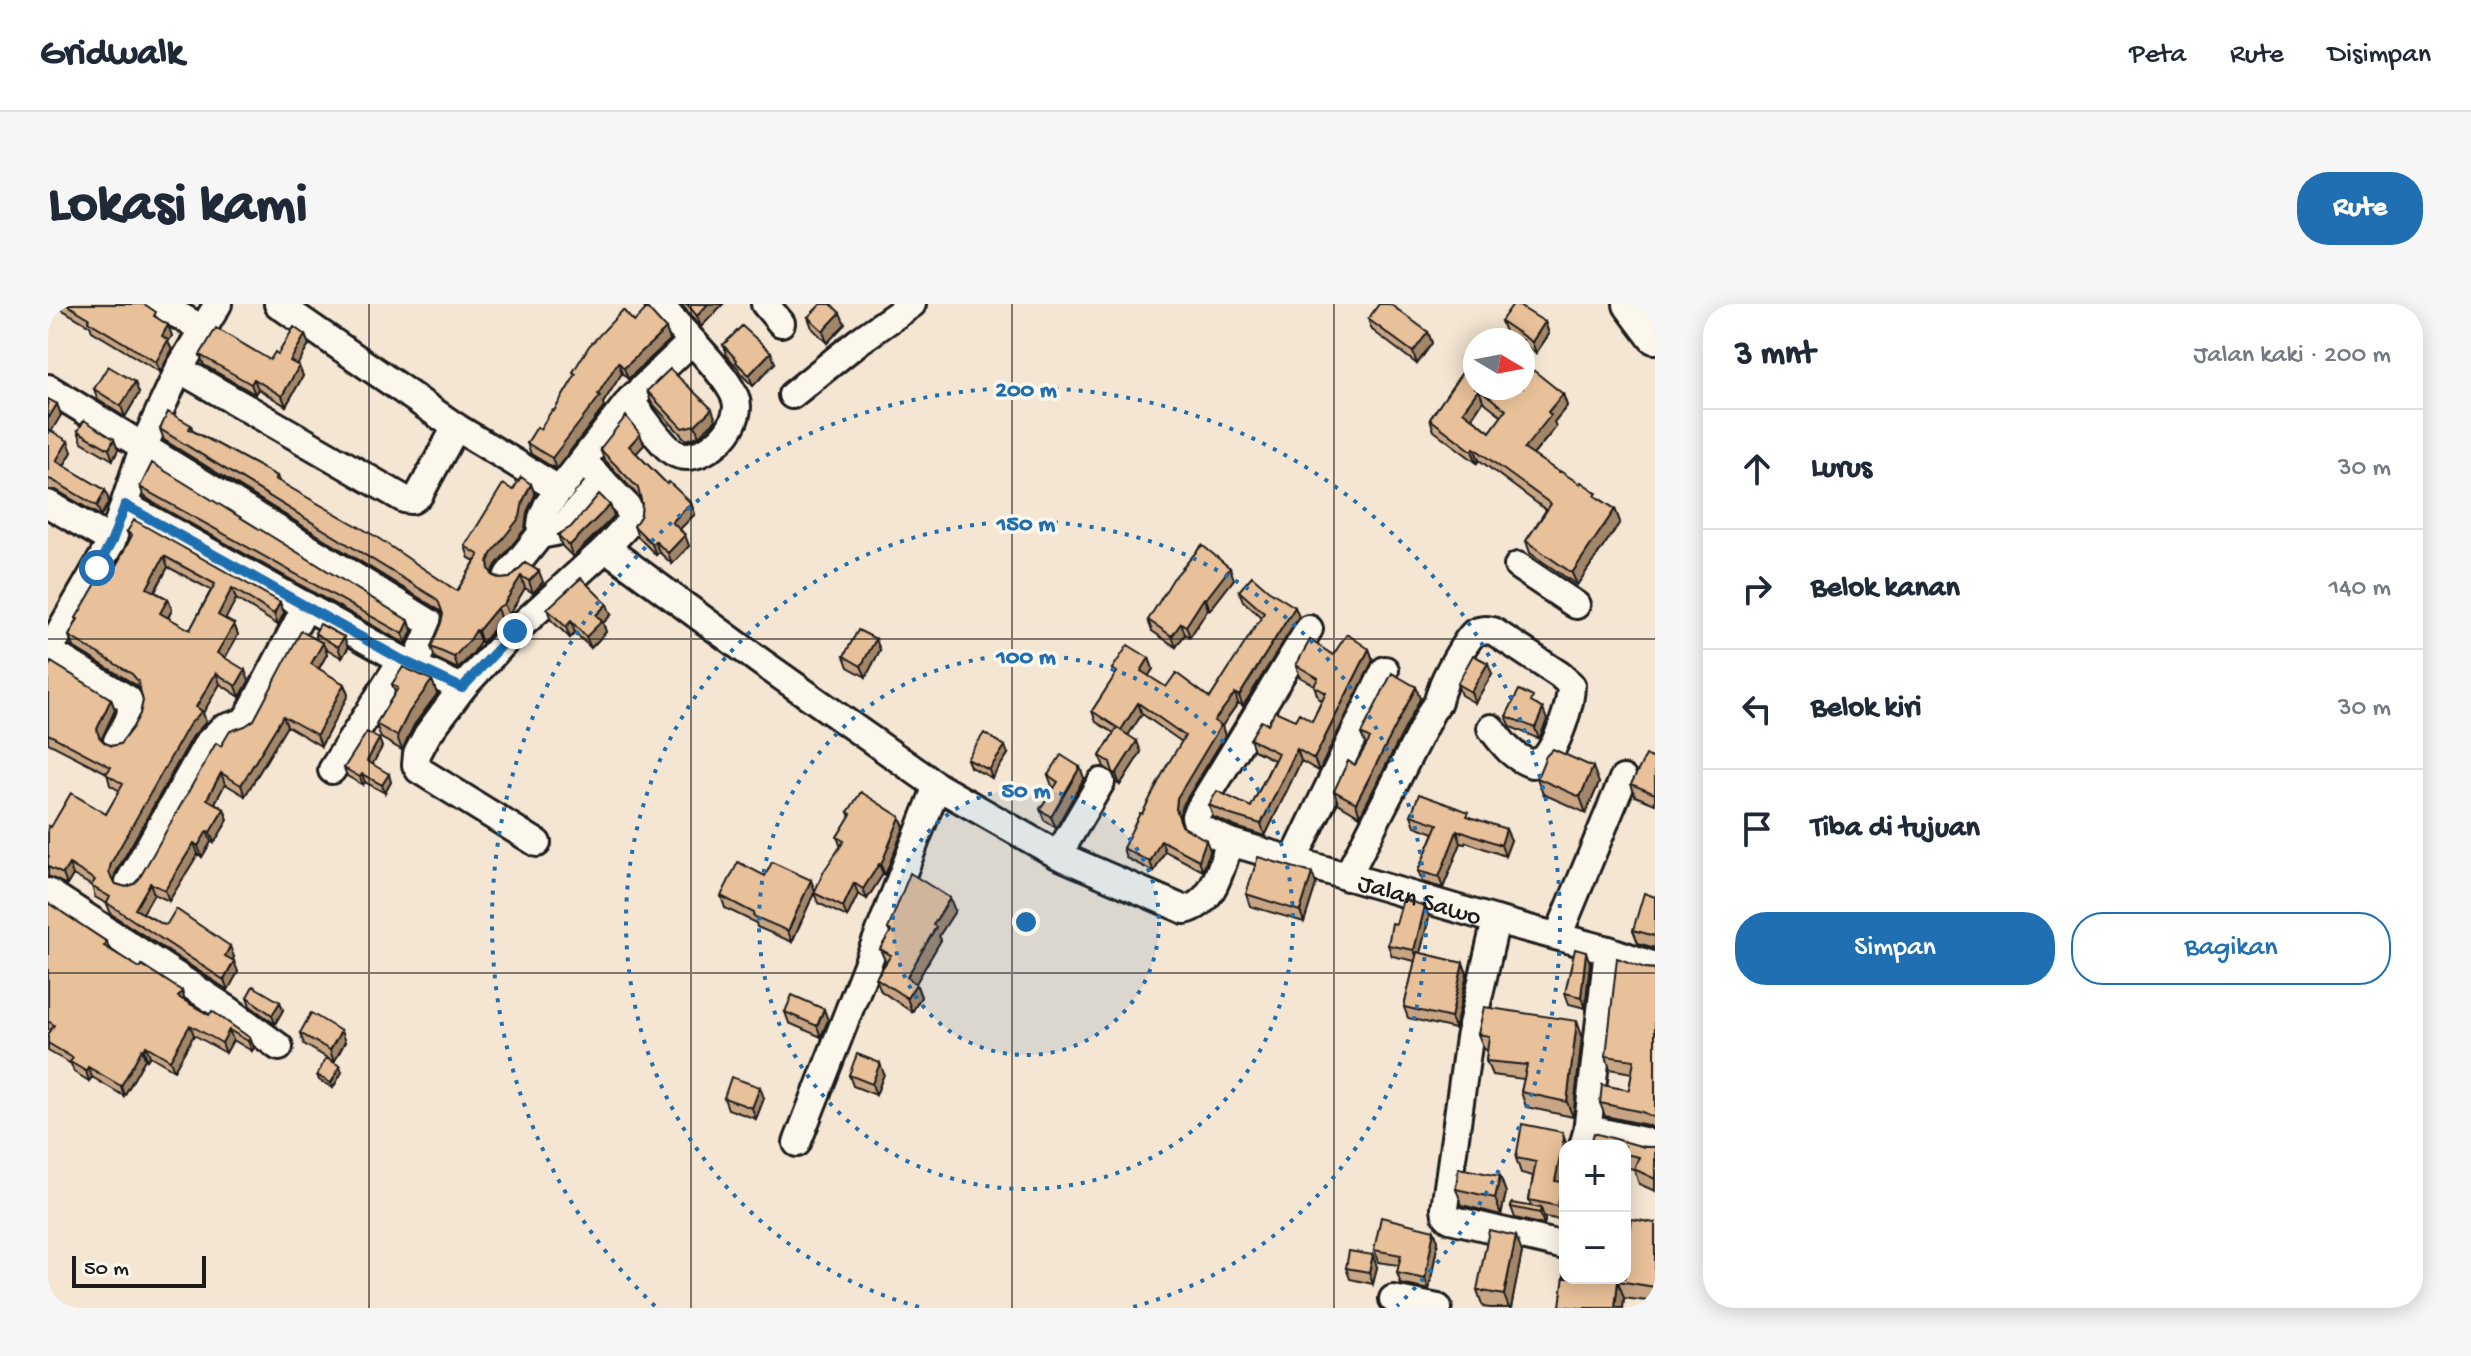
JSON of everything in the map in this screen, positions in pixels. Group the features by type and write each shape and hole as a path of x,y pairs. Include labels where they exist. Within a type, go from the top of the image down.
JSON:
{"main road":[{"path":"1631,304 1655,336"}],"street":[{"path":"158,304 203,329"},
{"path":"117,741 132,715 128,699 48,652 112,541 144,445 179,369 218,304"},
{"path":"278,304 456,427 560,490"},
{"path":"630,400 672,451 686,457 701,455 731,428 737,414 736,399 721,376 659,304"},
{"path":"792,395 859,341 912,304"},
{"path":"508,575 540,535 547,506 630,400 692,341"},
{"path":"179,369 404,499 412,500 419,495 456,427"},
{"path":"48,388 430,623 431,628 408,663 332,770"},
{"path":"537,843 419,770 417,754 427,735 462,688 515,631 629,523 627,506 583,461"},
{"path":"540,535 563,527 603,481"},
{"path":"48,504 112,541"},
{"path":"125,505 408,663 462,688"},
{"path":"606,548 937,786 1058,855 1185,910 1198,906 1209,897 1230,842"},
{"path":"1518,566 1576,605"},
{"path":"129,882 207,744 222,729 244,722 306,606"},
{"name":"Jalan Sawo","path":"1309,629 1195,816 1198,827 1230,842 1655,966"},
{"path":"1347,877 1432,710 1438,705 1442,687 1458,656 1474,633 1484,629 1493,631 1539,660 1571,685 1571,700 1556,740 1543,760 1532,764 1521,760 1509,752 1491,728"},
{"path":"1293,861 1385,670"},
{"path":"1558,936 1623,779"},
{"path":"1058,855 1101,782"},
{"path":"797,1143 937,786"},
{"path":"48,892 230,1011 279,1047"},
{"path":"1496,920 1469,1038 1446,1215 1450,1219 1559,1245"},
{"path":"1585,1139 1608,950"},
{"path":"1585,1139 1593,1130 1655,1146"},
{"path":"1393,1299 1438,1308"}],"shaded area":[{"path":"48,514 96,541 48,620"}],"building":[{"path":"66,304 144,304 156,312 154,316 168,325 162,336 168,340 156,362"},
{"path":"687,304 708,304 697,316"},
{"path":"821,304 831,304 840,313 823,331 808,317"},
{"path":"1379,304 1390,304 1428,332 1413,352 1368,319"},
{"path":"1516,304 1545,322 1535,337 1535,328 1511,328 1501,321"},
{"path":"647,308 666,329 624,368 618,362 598,394 600,396 552,458 527,443 537,427 540,429 554,411 589,346 623,310 634,322"},
{"path":"742,326 771,352 749,375 723,345"},
{"path":"294,327 305,335 290,361 299,366 282,396 254,379 251,384 200,355 216,328 270,360 275,352 278,354"},
{"path":"108,366 135,382 121,406 94,389"},
{"path":"670,369 712,409 695,425 682,428 647,391"},
{"path":"1463,371 1463,400 1471,400 1463,411 1490,432 1506,410 1493,400 1535,400 1535,372 1563,394 1524,449 1581,482 1615,509 1572,573 1526,541 1551,504 1474,448 1472,451 1430,419"},
{"path":"48,399 57,404 48,419"},
{"path":"168,412 191,425 189,429 277,476 275,479 375,536 457,591 479,555 465,546 503,484 513,490 521,477 531,484 520,517 491,554 489,569 493,576 501,579 510,578 525,563 539,571 529,581 521,576 504,604 476,630 454,657 431,647 443,614 435,598 160,429"},
{"path":"626,416 640,434 629,446 691,503 672,522 685,535 668,553 655,541 652,544 634,526 641,515 638,488 600,449"},
{"path":"84,420 114,439 109,449 78,431"},
{"path":"48,429 68,441 56,461 105,490 97,506 48,479"},
{"path":"152,463 409,621 403,634 140,487"},
{"path":"599,494 610,505 569,546 558,535 571,527"},
{"path":"134,520 280,602 274,614 232,588 218,615 234,624 217,653 245,670 236,686 216,673 196,707 202,711 189,725 111,863 109,872 116,884 126,887 139,879 216,743 221,746 230,731 254,720 301,631 323,643 311,664 344,684 317,735 283,716 241,785 221,773 207,799 224,809 210,832 207,831 198,846 194,843 165,890 150,883 135,909 164,925 176,909 230,946 225,956 234,961 224,980 107,903 110,897 91,886 95,880 69,864 63,874 48,867 48,826 51,827 71,793 106,814 123,784 106,774 111,767 48,734 48,668 51,662 111,699 97,729 105,743 112,746 120,744 140,714 143,701 138,681 132,674 69,636 98,580 101,582 111,563 116,566 132,535 127,532","holes":["164,556 215,584 190,630 160,613 168,599 147,588"]},
{"path":"1202,545 1230,568 1204,598 1186,626 1181,623 1172,636 1148,620 1173,579"},
{"path":"1252,576 1295,607 1239,696 1235,693 1214,721 1221,725 1177,798 1176,809 1182,826 1206,840 1199,860 1161,840 1150,862 1123,848 1185,736 1138,703 1121,730 1092,711 1117,672 1112,669 1128,645 1149,658 1141,671 1166,687 1176,673 1210,698 1264,613 1239,591"},
{"path":"581,578 607,604 596,615 602,621 586,637 571,621 566,627 547,609"},
{"path":"320,624 344,637 338,647 315,633"},
{"path":"858,630 876,639 861,666 844,656"},
{"path":"1347,634 1369,649 1314,759 1297,749 1261,824 1209,805 1217,791 1251,807 1278,753 1250,739 1261,721 1268,724 1275,711 1295,720 1299,713 1312,721 1326,693 1314,686 1318,678 1296,665 1310,640 1333,655"},
{"path":"1473,655 1488,663 1471,692 1457,684"},
{"path":"403,667 432,680 409,712 397,736 376,724 398,688 392,684"},
{"path":"1392,673 1416,687 1356,803 1334,791 1348,761 1355,765 1370,739 1361,734"},
{"path":"1519,690 1533,697 1531,702 1543,709 1535,728 1506,716"},
{"path":"1117,728 1137,741 1116,774 1110,762 1100,756"},
{"path":"367,732 379,739 367,761 389,774 382,785 344,768"},
{"path":"984,733 1005,746 989,770 967,759"},
{"path":"1553,749 1593,767 1580,797 1537,778 1546,756"},
{"path":"1061,755 1080,767 1051,817 1040,809 1058,782 1048,775"},
{"path":"1646,755 1655,760 1655,794 1631,784"},
{"path":"861,792 900,817 881,865 863,889 854,883 843,907 814,893 844,841 837,837"},
{"path":"1419,794 1469,812 1467,816 1506,829 1501,845 1457,831 1439,877 1418,871 1438,824 1411,815"},
{"path":"1258,857 1312,873 1300,911 1246,894"},
{"path":"738,862 765,876 772,862 811,880 788,931 753,916 754,913 721,896"},
{"path":"910,873 950,898 907,977 916,984 907,998 876,978 891,955 880,949 891,931 888,929"},
{"path":"1644,893 1655,897 1655,936 1633,930"},
{"path":"1403,899 1425,906 1414,950 1388,945 1392,923 1396,924"},
{"path":"48,903 107,942 104,946 140,968 142,965 182,991 178,997 209,1015 212,1011 250,1038 248,1041 229,1030 222,1043 190,1025 170,1060 146,1046 142,1049 121,1086 88,1067 86,1071 70,1062 73,1058 48,1043 48,1035 54,1025 48,1021"},
{"path":"1575,949 1586,952 1581,997 1565,993"},
{"path":"1417,952 1463,963 1451,1018 1404,1007"},
{"path":"1617,958 1655,969 1655,1118 1600,1103 1602,1085 1629,1090 1634,1060 1606,1056"},
{"path":"253,986 280,1002 272,1015 247,997"},
{"path":"792,995 824,1009 817,1026 785,1012"},
{"path":"1484,1007 1577,1021 1567,1102 1521,1092 1527,1065 1486,1061 1489,1036 1478,1034"},
{"path":"311,1013 341,1031 330,1050 300,1033"},
{"path":"857,1054 880,1063 872,1084 849,1075"},
{"path":"326,1058 340,1066 331,1083 317,1075"},
{"path":"731,1077 760,1087 752,1108 724,1098"},
{"path":"1522,1124 1562,1132 1564,1138 1559,1140 1555,1181 1559,1182 1558,1206 1529,1200 1536,1162 1516,1158"},
{"path":"1594,1133 1619,1140 1592,1140"},
{"path":"1631,1143 1655,1146 1655,1179 1634,1169 1639,1157 1631,1155"},
{"path":"1458,1168 1500,1176 1495,1198 1456,1189"},
{"path":"1512,1203 1541,1208 1540,1213 1511,1207"},
{"path":"1381,1217 1434,1230 1425,1279 1397,1273 1401,1255 1374,1250"},
{"path":"1632,1219 1655,1223 1655,1287 1631,1283"},
{"path":"1489,1230 1516,1236 1504,1295 1477,1290"},
{"path":"1349,1251 1373,1255 1369,1272 1346,1268"},
{"path":"1563,1284 1618,1284 1615,1308 1560,1306"}],"route":[{"path":"97,568 112,541 125,505 402,660 462,688 515,631"}]}
